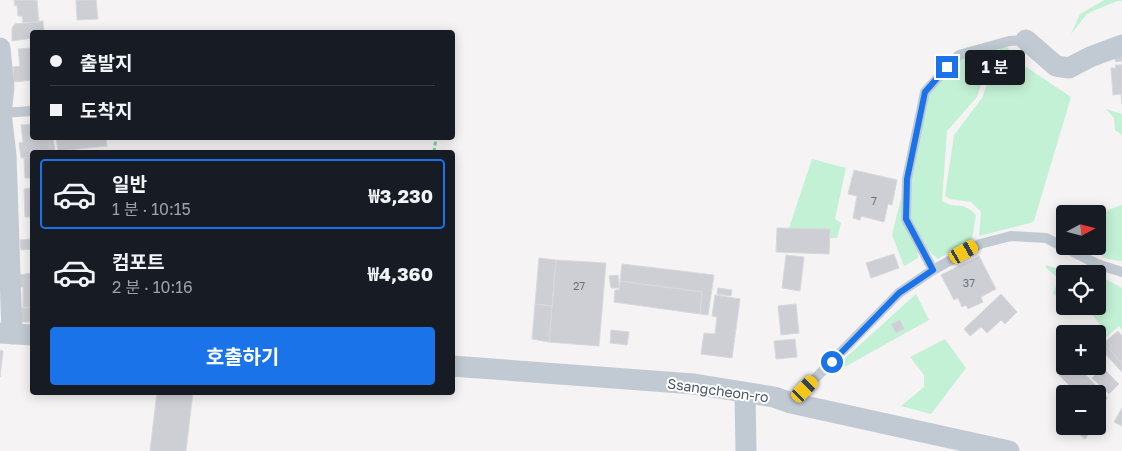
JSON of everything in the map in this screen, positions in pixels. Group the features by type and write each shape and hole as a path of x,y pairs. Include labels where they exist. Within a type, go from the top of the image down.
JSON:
{"street":[{"path":"1026,40 1056,66 1069,68 1090,57 1122,45"},
{"path":"0,48 4,88 1,113 6,155 6,333 30,335"},
{"name":"Ssangcheon-ro","path":"455,366 694,384 774,397 791,403 1009,451"},
{"path":"745,393 746,451"}],"lane":[{"path":"933,270 906,219 907,179 925,92 959,55 1009,40 1026,40"},
{"path":"1,113 30,111"},
{"path":"791,403 899,293 933,270 980,244 1011,236 1046,238 1097,264 1122,272"}],"green space":[{"path":"1104,0 1122,1 1087,14 1071,34 1080,14"},
{"path":"1006,44 1009,50 994,55 988,62 977,97 947,131 942,201 951,205 963,206 976,215 972,239 938,259 925,247 910,217 910,182 927,92 962,56"},
{"path":"1011,57 1071,97 1034,221 979,236 981,212 971,202 950,199 945,196 954,135 982,98 997,58"},
{"path":"1106,109 1122,114 1122,135 1115,130 1114,118"},
{"path":"812,159 846,168 835,219 841,223 837,238 785,240"},
{"path":"901,198 904,224 917,248 918,258 904,266 892,235"},
{"path":"1122,205 1122,261 1107,259 1101,255 1106,255 1106,212"},
{"path":"1047,265 1056,268 1056,276 1045,267"},
{"path":"1106,279 1122,288 1122,330 1119,326 1106,337 1106,325 1100,325 1093,315 1106,315"},
{"path":"916,294 929,320 834,373 832,370"},
{"path":"945,339 966,368 931,414 901,406 924,387 924,375 910,357"}],"building":[{"path":"14,0 37,0 39,22 23,23 22,16 18,16 17,5 15,6"},
{"path":"76,0 96,0 98,19 77,20"},
{"path":"43,21 44,30 30,30 30,38 12,41 12,28 15,24"},
{"path":"30,48 30,80 14,82 13,67 20,66 18,49"},
{"path":"1122,48 1122,61 1116,62 1112,52"},
{"path":"1115,65 1122,65 1122,104 1121,94 1113,95 1111,68 1116,68"},
{"path":"30,124 30,140 49,140 51,150 30,150 30,157 21,158 19,143 23,142 21,125"},
{"path":"49,140 53,140 55,150 51,150"},
{"path":"56,140 106,140 107,146 58,150"},
{"path":"30,157 30,178 25,178 24,158"},
{"path":"854,170 897,180 892,205 888,204 884,222 861,216 860,220 853,218 857,196 848,194"},
{"path":"30,188 30,217 25,217 24,189"},
{"path":"777,228 830,229 829,254 776,252"},
{"path":"30,239 30,249 21,250 20,240"},
{"path":"894,254 899,268 871,278 866,263"},
{"path":"786,255 804,257 800,291 782,288"},
{"path":"979,256 996,289 981,297 983,302 968,309 966,305 962,307 958,298 954,300 941,275"},
{"path":"539,258 556,260 552,306 535,304"},
{"path":"556,260 606,263 599,346 549,342"},
{"path":"622,264 714,275 708,315 700,314 702,292 620,281"},
{"path":"30,273 30,307 23,308 23,287 19,287 18,275"},
{"path":"618,275 619,288 611,288 609,276"},
{"path":"620,281 702,292 700,314 614,302 615,290 619,290"},
{"path":"718,288 732,290 731,296 717,294"},
{"path":"1001,294 1017,312 1005,324 1001,320 987,333 981,327 970,336 964,329"},
{"path":"715,295 740,299 732,358 701,354 704,333 715,334 717,317 712,316"},
{"path":"535,304 552,306 549,342 532,339"},
{"path":"796,304 799,333 781,335 778,306"},
{"path":"30,307 30,322 21,322 21,308"},
{"path":"900,320 904,329 896,333 891,324"},
{"path":"611,330 629,332 627,345 610,343"},
{"path":"1118,331 1122,336 1122,364 1109,348 1112,346 1107,340"},
{"path":"795,339 797,357 776,359 774,341"},
{"path":"1106,341 1112,346 1109,348 1122,364 1122,372 1106,355"},
{"path":"0,350 3,351 0,377"},
{"path":"1106,371 1119,384 1109,394 1106,391 1106,385 1099,385 1092,378 1095,375 1106,375"},
{"path":"1059,375 1086,375 1095,385 1069,385"},
{"path":"157,395 193,395 186,451 150,451"},
{"path":"1122,408 1122,426 1114,422"},
{"path":"1080,435 1088,435 1085,439"}],"route":[{"path":"832,362 899,293 933,270 906,219 907,179 925,92 947,67"}]}
